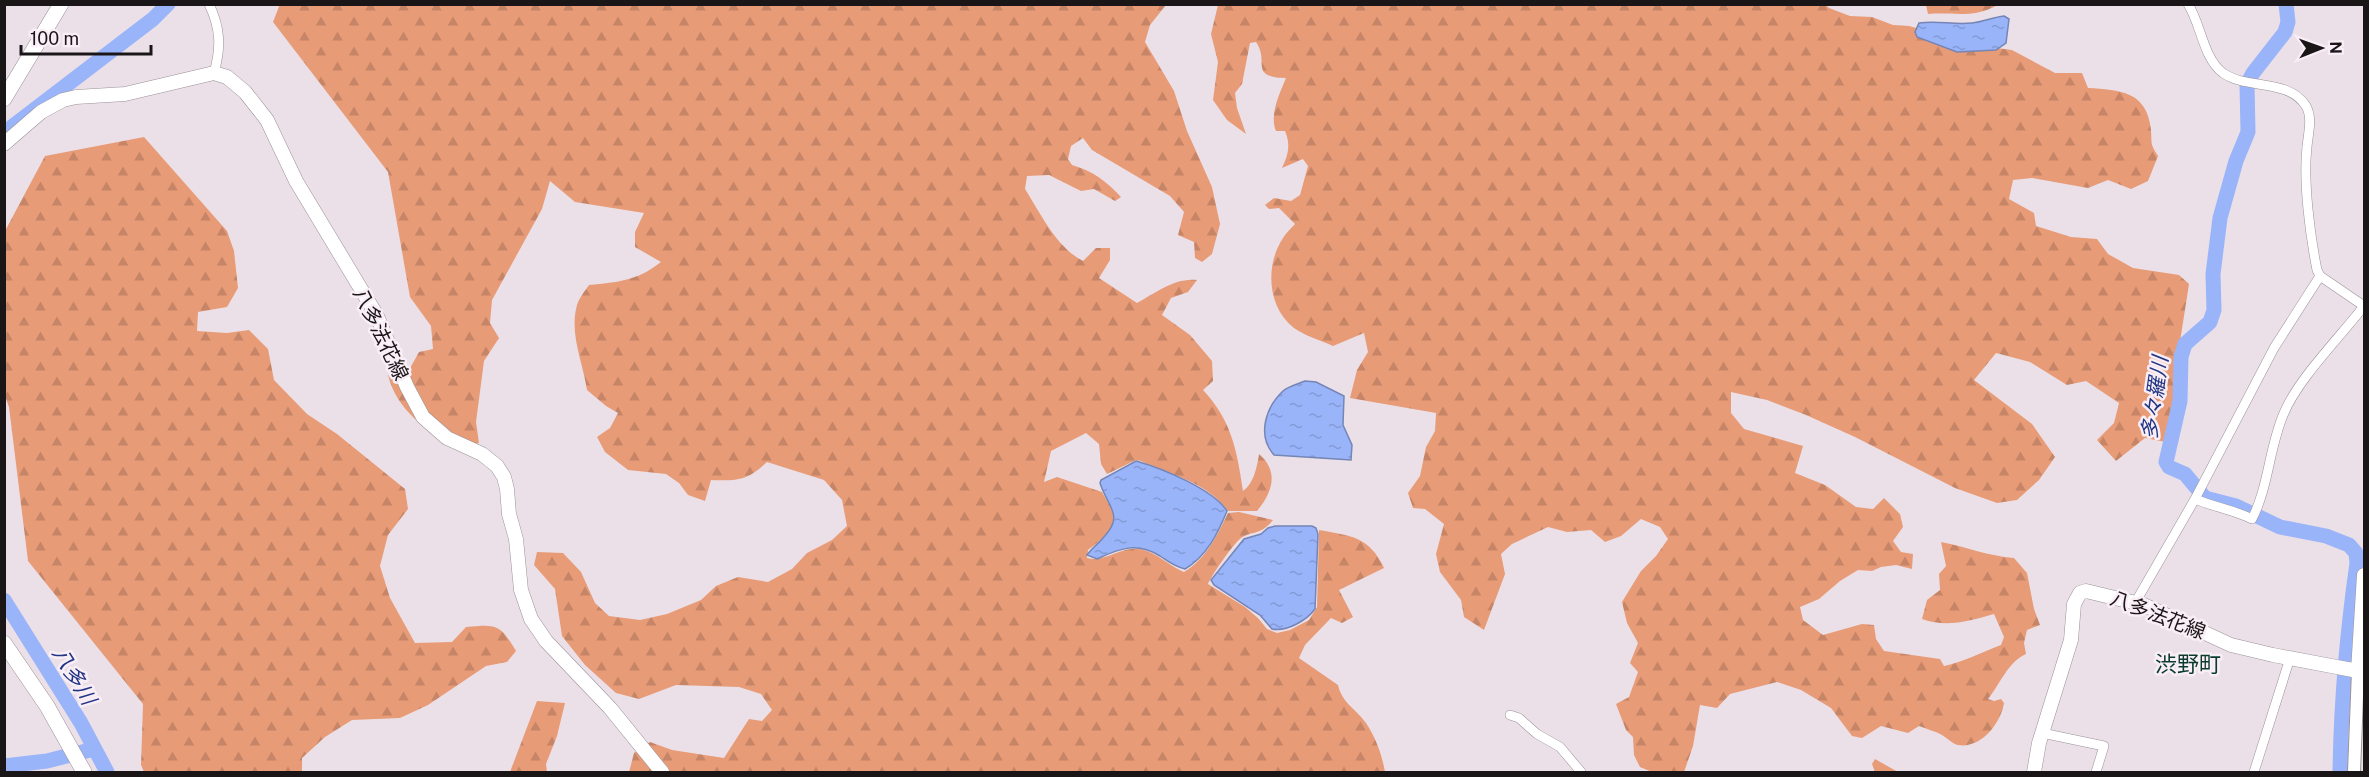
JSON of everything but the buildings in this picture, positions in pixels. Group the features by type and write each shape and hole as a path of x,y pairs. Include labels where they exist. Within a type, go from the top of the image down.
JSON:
{"main road":[{"path":"4,99 61,4"},
{"path":"4,144 41,112 63,100 125,94 214,73"},
{"name":"八多法花線","path":"214,73 227,77 245,92 267,120 296,181 375,314 407,387 423,417 447,438 482,454 497,466 504,477 509,514 516,539 521,590 531,620 546,641 616,715 662,772"},
{"path":"2353,674 2363,627 2364,575"},
{"name":"八多法花線","path":"2034,772 2035,757 2071,640 2074,604 2080,593 2095,592 2135,603 2195,627 2231,645 2353,674"},
{"path":"4,643 67,739 83,771"}],"street":[{"path":"209,4 220,34 220,52 214,73"},
{"path":"2188,4 2215,65 2231,77 2288,91 2297,96 2307,107 2310,116 2306,174 2316,264 2320,276 2364,306 2297,390 2285,411 2252,519 2241,513 2213,506 2198,494"},
{"path":"2135,603 2198,494 2274,348 2320,276"},
{"path":"2254,772 2290,658"},
{"path":"2353,674 2354,772"},
{"path":"1510,715 1519,718 1537,734 1560,747 1581,772"},
{"path":"2042,733 2104,746 2096,772"}],"green space":[{"path":"280,4 1166,5 1150,25 1145,42 1174,91 1187,131 1212,187 1220,224 1212,254 1202,262 1195,258 1194,242 1178,235 1184,212 1170,196 1092,150 1083,138 1071,146 1068,159 1072,165 1099,177 1121,197 1115,201 1094,189 1081,191 1049,175 1027,176 1025,189 1057,239 1073,255 1083,261 1096,248 1110,248 1110,260 1099,278 1137,303 1174,283 1197,280 1188,292 1171,298 1162,315 1190,335 1212,361 1213,381 1203,390 1221,413 1232,437 1243,491 1252,479 1259,454 1269,467 1272,482 1267,496 1257,511 1228,511 1211,494 1200,487 1141,461 1136,460 1107,474 1101,464 1099,444 1086,433 1051,451 1044,482 1057,477 1102,492 1111,508 1113,520 1105,535 1088,550 1087,558 1093,559 1125,550 1138,549 1156,555 1184,572 1205,554 1228,513 1239,512 1273,520 1260,531 1237,541 1208,584 1245,607 1267,629 1277,633 1290,630 1309,620 1317,607 1319,530 1350,536 1365,543 1372,549 1384,568 1339,590 1353,617 1342,623 1331,618 1305,645 1299,658 1338,685 1343,697 1366,723 1373,735 1385,772 629,772 634,753 650,742 672,750 724,758 749,719 762,721 772,710 761,694 739,687 676,685 639,699 616,693 585,665 562,636 555,589 534,565 537,552 563,553 581,572 595,603 609,616 640,620 667,614 701,600 716,586 738,577 768,582 792,569 807,553 832,540 847,526 842,500 824,480 767,462 753,473 741,478 711,480 705,501 688,495 679,483 666,474 628,470 605,452 597,437 610,428 618,413 587,390 576,337 577,305 589,285 635,277 661,262 635,247 635,232 644,213 575,202 550,181 542,209 492,300 490,323 499,338 484,361 476,422 479,443 455,448 414,418 398,399 388,375 409,370 419,352 433,349 431,326 410,297 388,172 273,22"},
{"path":"1926,4 1998,5 1980,12 1928,14"},
{"path":"1218,5 1826,5 1850,16 1872,17 1893,25 1909,26 1981,46 2012,50 2055,73 2082,73 2088,88 2121,92 2138,100 2148,117 2152,144 2158,156 2148,181 2131,189 2108,180 2088,188 2032,178 2013,180 2009,199 2034,213 2036,226 2071,237 2097,239 2108,254 2133,268 2179,275 2189,284 2179,348 2175,407 2166,442 2145,438 2116,461 2097,440 2114,423 2119,403 2086,381 2067,385 2030,362 1996,353 1974,380 2032,424 2055,457 2039,480 2017,500 1997,503 1955,488 1855,437 1806,415 1767,400 1731,392 1731,413 1744,429 1803,446 1795,473 1825,485 1856,507 1873,509 1884,498 1900,514 1903,527 1893,541 1901,552 1913,554 1912,569 1896,565 1872,571 1858,570 1840,581 1819,599 1800,607 1803,620 1823,635 1862,624 1874,625 1876,639 1884,651 1940,659 1944,666 1951,664 2001,645 2004,637 1994,614 1949,623 1922,619 1927,600 1940,590 1939,574 1946,566 1941,542 2014,558 2027,573 2034,609 2040,625 2027,630 2024,643 2026,654 2009,668 1988,699 1994,701 2001,699 2004,703 1999,719 1988,733 1982,739 1966,745 1958,745 1919,726 1908,733 1881,726 1862,738 1852,736 1831,708 1801,690 1777,682 1730,694 1717,708 1700,705 1693,746 1684,772 1652,772 1640,767 1634,755 1633,737 1626,730 1616,704 1629,697 1638,672 1630,663 1638,643 1627,623 1622,602 1641,571 1668,539 1660,527 1641,519 1621,536 1605,542 1591,530 1567,532 1548,527 1512,544 1501,554 1505,574 1484,630 1464,617 1461,600 1440,572 1436,554 1444,524 1425,509 1413,508 1408,493 1420,476 1426,447 1435,431 1436,413 1350,398 1357,370 1368,352 1364,333 1333,346 1294,328 1278,309 1272,285 1273,260 1283,238 1295,224 1279,208 1269,209 1265,205 1274,198 1291,201 1300,195 1308,166 1303,159 1282,168 1287,154 1288,141 1285,131 1276,131 1274,118 1276,104 1286,78 1267,75 1262,67 1260,49 1256,42 1250,43 1242,84 1235,93 1237,108 1246,134 1227,120 1213,100 1218,62 1211,34"},
{"path":"144,137 227,231 234,251 238,288 227,307 198,312 197,331 227,333 249,330 268,349 274,380 307,414 337,434 405,489 408,509 388,535 380,566 390,598 415,643 452,642 466,627 491,626 506,635 516,651 507,662 486,666 428,705 400,718 352,720 325,737 302,758 302,772 144,772 141,765 143,704 28,561 9,407 5,396 5,231 45,156"},
{"path":"537,701 565,703 557,736 546,764 547,772 510,772"},
{"path":"1875,759 1898,772 1875,772 1872,764"}],"water":[{"path":"2004,16 2009,19 2006,43 1996,50 1957,52 1917,37 1915,32 1919,23 1972,23"},
{"path":"1305,381 1316,382 1344,396 1343,425 1352,445 1351,460 1274,455 1269,447 1265,422 1272,406 1283,391"},
{"path":"1136,461 1199,487 1227,511 1216,536 1206,551 1185,569 1144,549 1128,548 1097,559 1087,555 1110,530 1113,523 1113,511 1103,492 1101,480"},
{"path":"1275,526 1312,526 1316,528 1318,534 1315,609 1307,617 1284,629 1272,629 1260,615 1214,585 1211,580 1244,539 1261,534"}],"waterway":[{"path":"4,133 153,19 168,4"},
{"name":"多々羅川","path":"2286,4 2288,22 2285,32 2247,84 2248,132 2236,161 2220,218 2213,274 2214,310 2210,322 2185,344 2181,357 2180,401 2166,462 2169,467 2185,474 2205,498 2236,506 2280,527 2326,536 2349,545 2356,553 2357,563 2343,694 2340,772"},
{"name":"八多川","path":"4,600 81,723 107,772"},
{"path":"4,766 47,761 94,749"}],"district":[{"name":"渋野町","path":"2188,664"}]}
